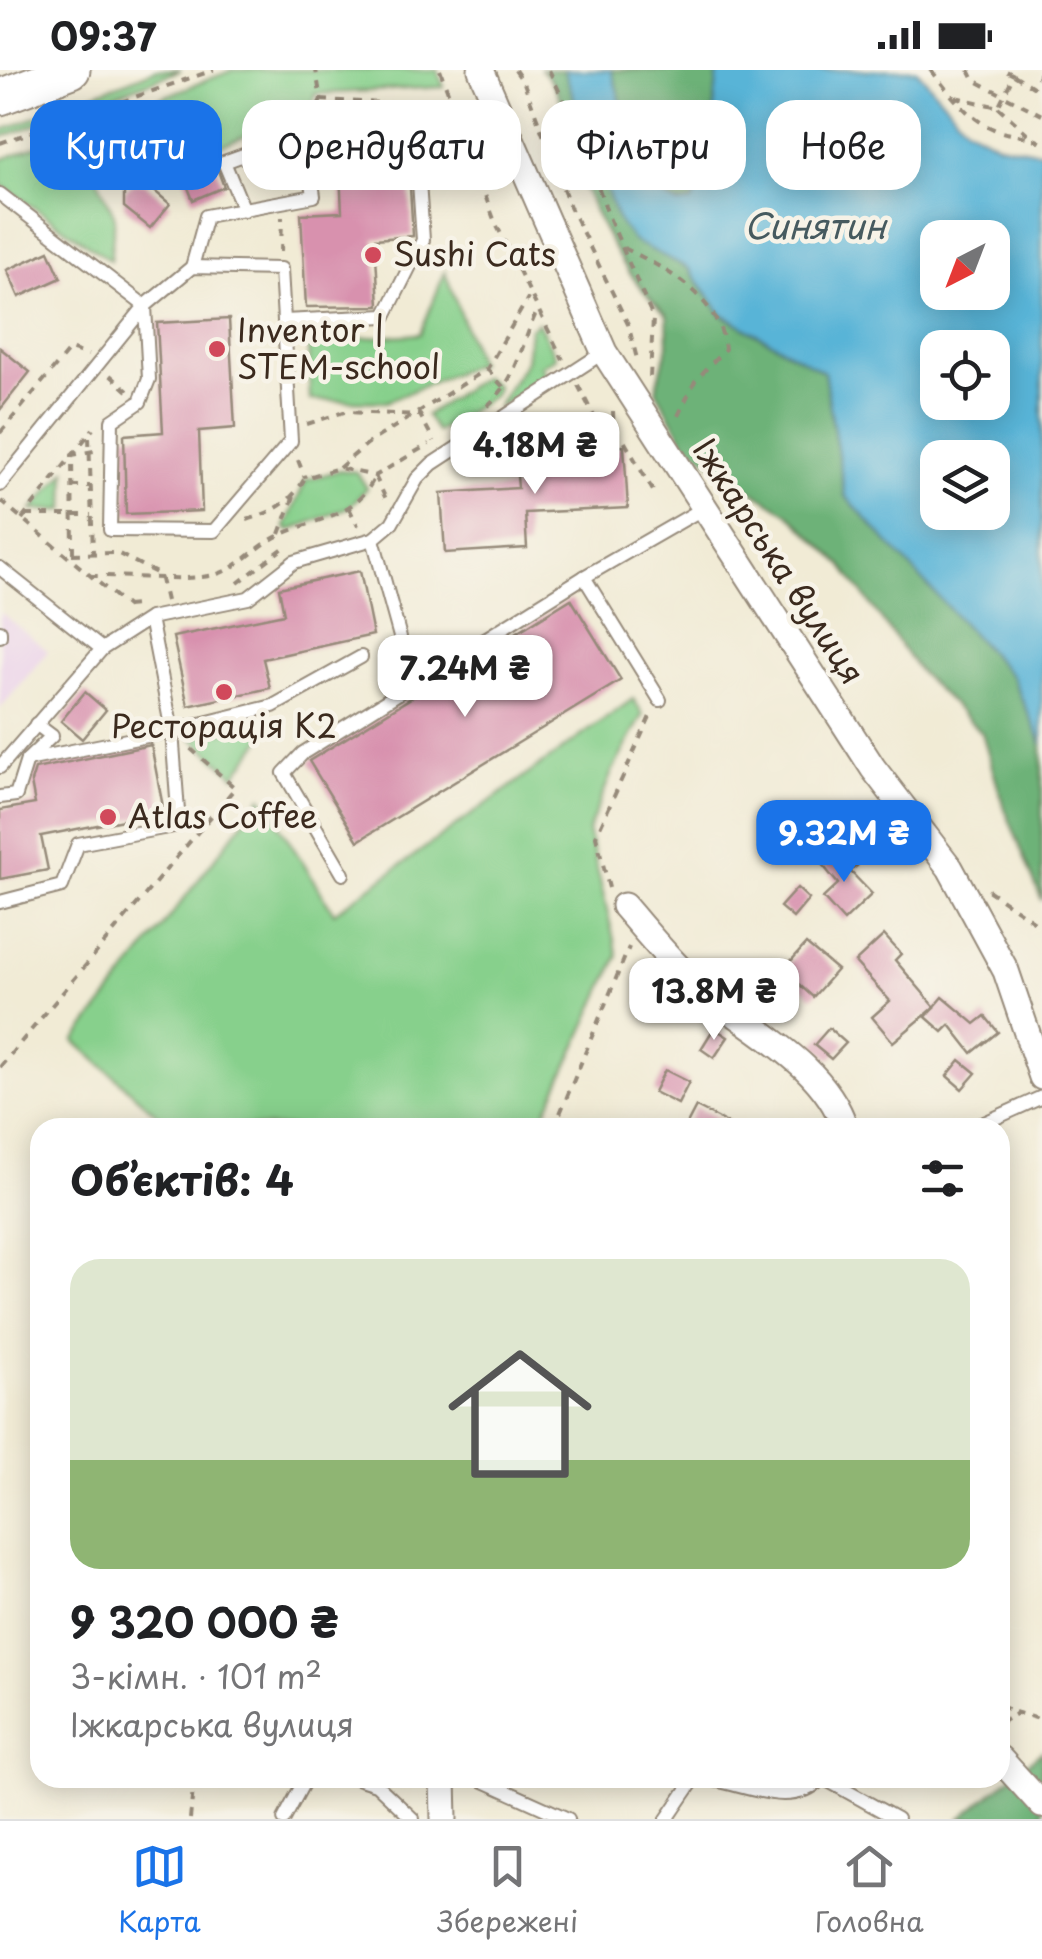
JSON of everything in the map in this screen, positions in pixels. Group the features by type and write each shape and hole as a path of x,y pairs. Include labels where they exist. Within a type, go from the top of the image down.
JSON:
{"main road":[{"path":"0,97 72,70"}],"street":[{"name":"Іжкарська вулиця","path":"481,70 492,100"},
{"name":"Іжкарська вулиця","path":"521,166 604,352 639,386 702,510 874,768 950,868 1006,970 1042,1077"},
{"path":"624,906 686,976 808,1072 838,1105 842,1118"},
{"path":"1010,1769 1042,1805"},
{"path":"442,1788 444,1819"}],"lane":[{"path":"242,156 224,162 244,210"},
{"path":"0,485 145,306 192,267 206,216 314,196 313,190"},
{"path":"284,321 386,316 422,240 419,190"},
{"path":"0,194 145,306 149,379 140,402 112,421 108,450 110,530 214,530 292,442 281,269 192,267"},
{"path":"0,767 102,650 150,618 248,598 294,562 373,539 392,523 417,480 432,464 604,352"},
{"path":"343,874 284,772 302,752 584,576 702,510"},
{"path":"373,539 400,637"},
{"path":"0,568 102,650"},
{"path":"584,576 660,700"},
{"path":"0,902 62,886 78,844 178,824 172,731 150,618"},
{"path":"28,760 273,706 361,657"},
{"path":"0,797 16,796 28,760 52,736 36,724"},
{"path":"996,1118 1042,1098"},
{"path":"284,1819 301,1788"},
{"path":"380,1788 413,1819"},
{"path":"499,1788 568,1819"},
{"path":"667,1819 690,1788"},
{"path":"746,1788 791,1797 814,1788"},
{"path":"841,1788 897,1819"}],"path":[{"path":"0,144 214,70"},
{"path":"316,70 321,100"},
{"path":"440,70 451,100"},
{"path":"515,70 524,83 570,207 637,349 639,386"},
{"path":"549,70 653,318 648,370 639,386"},
{"path":"931,70 967,113 998,131 1029,136"},
{"path":"969,70 974,80 1042,114"},
{"path":"1004,70 1033,87 1041,74 1033,70"},
{"path":"998,107 1014,75"},
{"path":"952,96 998,107 1042,143"},
{"path":"482,190 529,296 604,436 623,439 656,496"},
{"path":"281,269 283,202"},
{"path":"624,248 659,265 690,287 723,328 725,349 689,391 673,428 664,414"},
{"path":"280,535 305,478 340,468 367,444 487,369 529,296"},
{"path":"476,416 506,390 521,361 526,332 537,312"},
{"path":"512,326 526,332"},
{"path":"487,369 506,390"},
{"path":"126,390 134,379"},
{"path":"291,429 344,412 420,414"},
{"path":"420,414 434,441"},
{"path":"24,517 101,420"},
{"path":"90,576 210,576 233,568 280,535 349,508 369,490 375,476 448,432"},
{"path":"88,434 92,552"},
{"path":"72,455 108,450"},
{"path":"70,556 72,455"},
{"path":"340,468 375,476"},
{"path":"375,476 387,502"},
{"path":"71,486 109,486"},
{"path":"214,530 271,513 294,496"},
{"path":"0,500 126,606 150,618"},
{"path":"349,508 358,526"},
{"path":"24,517 109,516"},
{"path":"70,556 117,553 160,574"},
{"path":"160,574 166,600"},
{"path":"558,1118 629,950 624,906 605,883 596,836 631,750 660,700"},
{"path":"0,1067 235,788 172,731"},
{"path":"950,868 1042,927"},
{"path":"1010,1710 1042,1720"},
{"path":"1010,1717 1018,1713"},
{"path":"190,1819 193,1788"}],"shaded area":[{"path":"0,612 48,651 0,709"}],"green space":[{"path":"155,70 181,70 101,100 79,100"},
{"path":"233,70 437,70 444,87 315,94 314,100 242,100 242,137 222,145 222,100 155,100"},
{"path":"542,70 564,70 576,100 560,100"},
{"path":"611,70 718,70 715,100 620,100"},
{"path":"30,119 30,127 0,138 0,131"},
{"path":"30,148 30,190 102,190 115,217 110,260 0,184 0,160"},
{"path":"585,190 622,190 664,256 688,268 722,315 824,372 845,496 1012,677 1042,744 1042,901 1003,804 982,733 921,674 842,565 789,514 728,476 684,441 656,390 668,344 667,315 623,264"},
{"path":"654,190 698,190 692,202 677,204"},
{"path":"445,272 478,363 386,402 310,400 308,342 420,334"},
{"path":"538,322 556,357 541,366 548,378 496,408 526,361 530,329"},
{"path":"483,377 497,387 494,395 437,432 426,415"},
{"path":"340,470 357,472 367,488 349,507 289,531 285,527 306,480"},
{"path":"66,471 65,510 32,510"},
{"path":"633,699 643,715 612,772 588,831 618,956 543,1118 161,1118 75,1041 262,797 334,913"},
{"path":"275,721 235,776 192,738"},
{"path":"1042,1751 1042,1819 960,1819 997,1788 1010,1788 1010,1778"}],"water":[{"name":"Синятин","path":"564,70 611,70 620,100 575,100"},
{"name":"Синятин","path":"718,70 917,70 966,127 998,144 1042,152 1042,744 1012,677 845,496 824,372 722,314 688,268 633,241 617,219 607,190 654,190 677,204 692,202 698,190 746,190 746,100 715,100"}],"building":[{"path":"153,190 170,204 150,228 124,207 124,191"},
{"path":"189,190 217,190 193,200"},
{"path":"341,190 410,190 413,236 375,239 379,306 306,307 301,214 342,212"},
{"path":"49,251 61,278 19,297 7,270"},
{"path":"229,319 235,428 199,431 202,511 126,514 124,435 163,432 157,323"},
{"path":"0,348 30,372 0,410"},
{"path":"624,446 628,508 525,513 527,548 445,553 441,493 518,488 515,452"},
{"path":"360,571 373,635 263,659 270,688 188,706 173,637 284,614 279,588"},
{"path":"571,599 621,680 358,841 309,761"},
{"path":"85,692 106,710 82,739 61,721"},
{"path":"151,745 164,812 41,836 48,870 0,879 0,810 35,804 31,782 35,769"},
{"path":"842,847 857,866 850,871 872,894 844,921 823,898 838,884 821,863"},
{"path":"797,888 809,899 793,918 780,907"},
{"path":"884,935 901,954 895,960 935,1007 893,1042 872,1017 890,1001 855,962"},
{"path":"806,944 837,970 813,997 783,970"},
{"path":"943,997 975,1024 985,1016 998,1032 972,1053 950,1025 943,1032 926,1017"},
{"path":"714,1028 728,1037 714,1058 701,1049"},
{"path":"829,1028 846,1043 831,1059 814,1045"},
{"path":"960,1060 976,1073 962,1089 947,1076"},
{"path":"665,1070 689,1082 678,1104 654,1092"},
{"path":"696,1107 717,1118 690,1118"}],"place":[{"name":"Sushi Cats","path":"373,255"},
{"name":"Inventor | STEM-school","path":"217,349"},
{"name":"Ресторація K2","path":"224,692"},
{"name":"Atlas Coffee","path":"108,817"}]}
